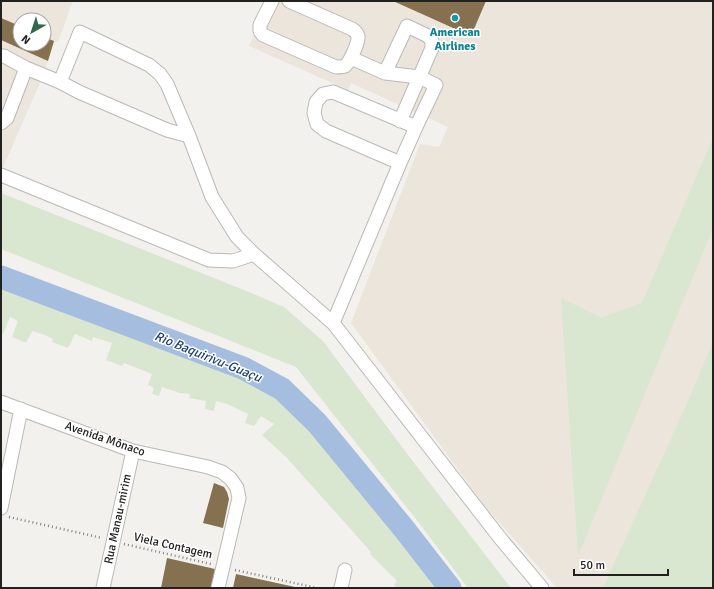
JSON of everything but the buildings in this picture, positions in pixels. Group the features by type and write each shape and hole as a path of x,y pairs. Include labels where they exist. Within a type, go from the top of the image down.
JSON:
{"street":[{"path":"272,1 260,25 260,31 263,35 336,67 346,66 351,58 358,38 357,33 352,29 289,1"},
{"path":"386,73 407,26 428,36 432,41 432,48 400,121"},
{"path":"60,82 80,32 149,65 160,74 189,136 212,197 237,237 254,254 333,323 500,538 542,588"},
{"path":"1,56 4,56 26,68 167,130 189,136"},
{"path":"333,323 400,163 436,85 419,77 386,73 351,58"},
{"path":"1,123 7,118 26,68"},
{"path":"400,163 326,131 317,124 314,113 316,102 323,94 333,92 416,127"},
{"path":"1,175 209,260 233,261 254,254"},
{"name":"Avenida Mônaco","path":"1,402 133,451 208,467 222,472 232,479 237,488 239,498 223,567"},
{"path":"5,512 21,409"},
{"name":"Rua Manau-mirim","path":"103,588 133,451"},
{"path":"218,588 223,567"},
{"path":"341,588 345,570"}],"path":[{"name":"Viela Contagem","path":"5,512 114,541 317,588"}],"shaded area":[{"path":"1,1 73,1 58,42 54,42 52,48 52,12 12,12 12,52 51,52 43,76 1,172"},
{"path":"269,1 713,1 713,588 557,588 484,505 351,323 420,144 439,147 448,127 351,83 348,90 249,46"}],"green space":[{"path":"713,138 713,228 578,556 561,298 601,318 642,303"},
{"path":"1,193 284,307 323,341 408,455 511,588 468,588 416,519 296,367 1,249"},
{"path":"1,284 60,306 122,332 180,348 234,372 305,417 365,487 439,588 397,588 394,585 397,581 370,554 371,552 287,458 262,435 274,424 261,416 254,426 245,423 248,414 227,404 216,401 214,411 205,409 206,401 189,398 190,394 180,393 162,387 159,396 152,394 154,388 148,385 152,374 124,363 122,366 106,360 112,343 93,337 92,341 75,334 68,348 52,342 53,339 45,335 32,331 26,343 12,337 18,321 10,317 3,334 1,333"},
{"path":"713,342 713,588 603,588 685,408"}],"waterway":[{"name":"Rio Baquirivu-Guaçu","path":"1,277 243,368 282,389 317,423 405,530 450,588"}],"place":[{"name":"American Airlines","path":"455,18"}]}
